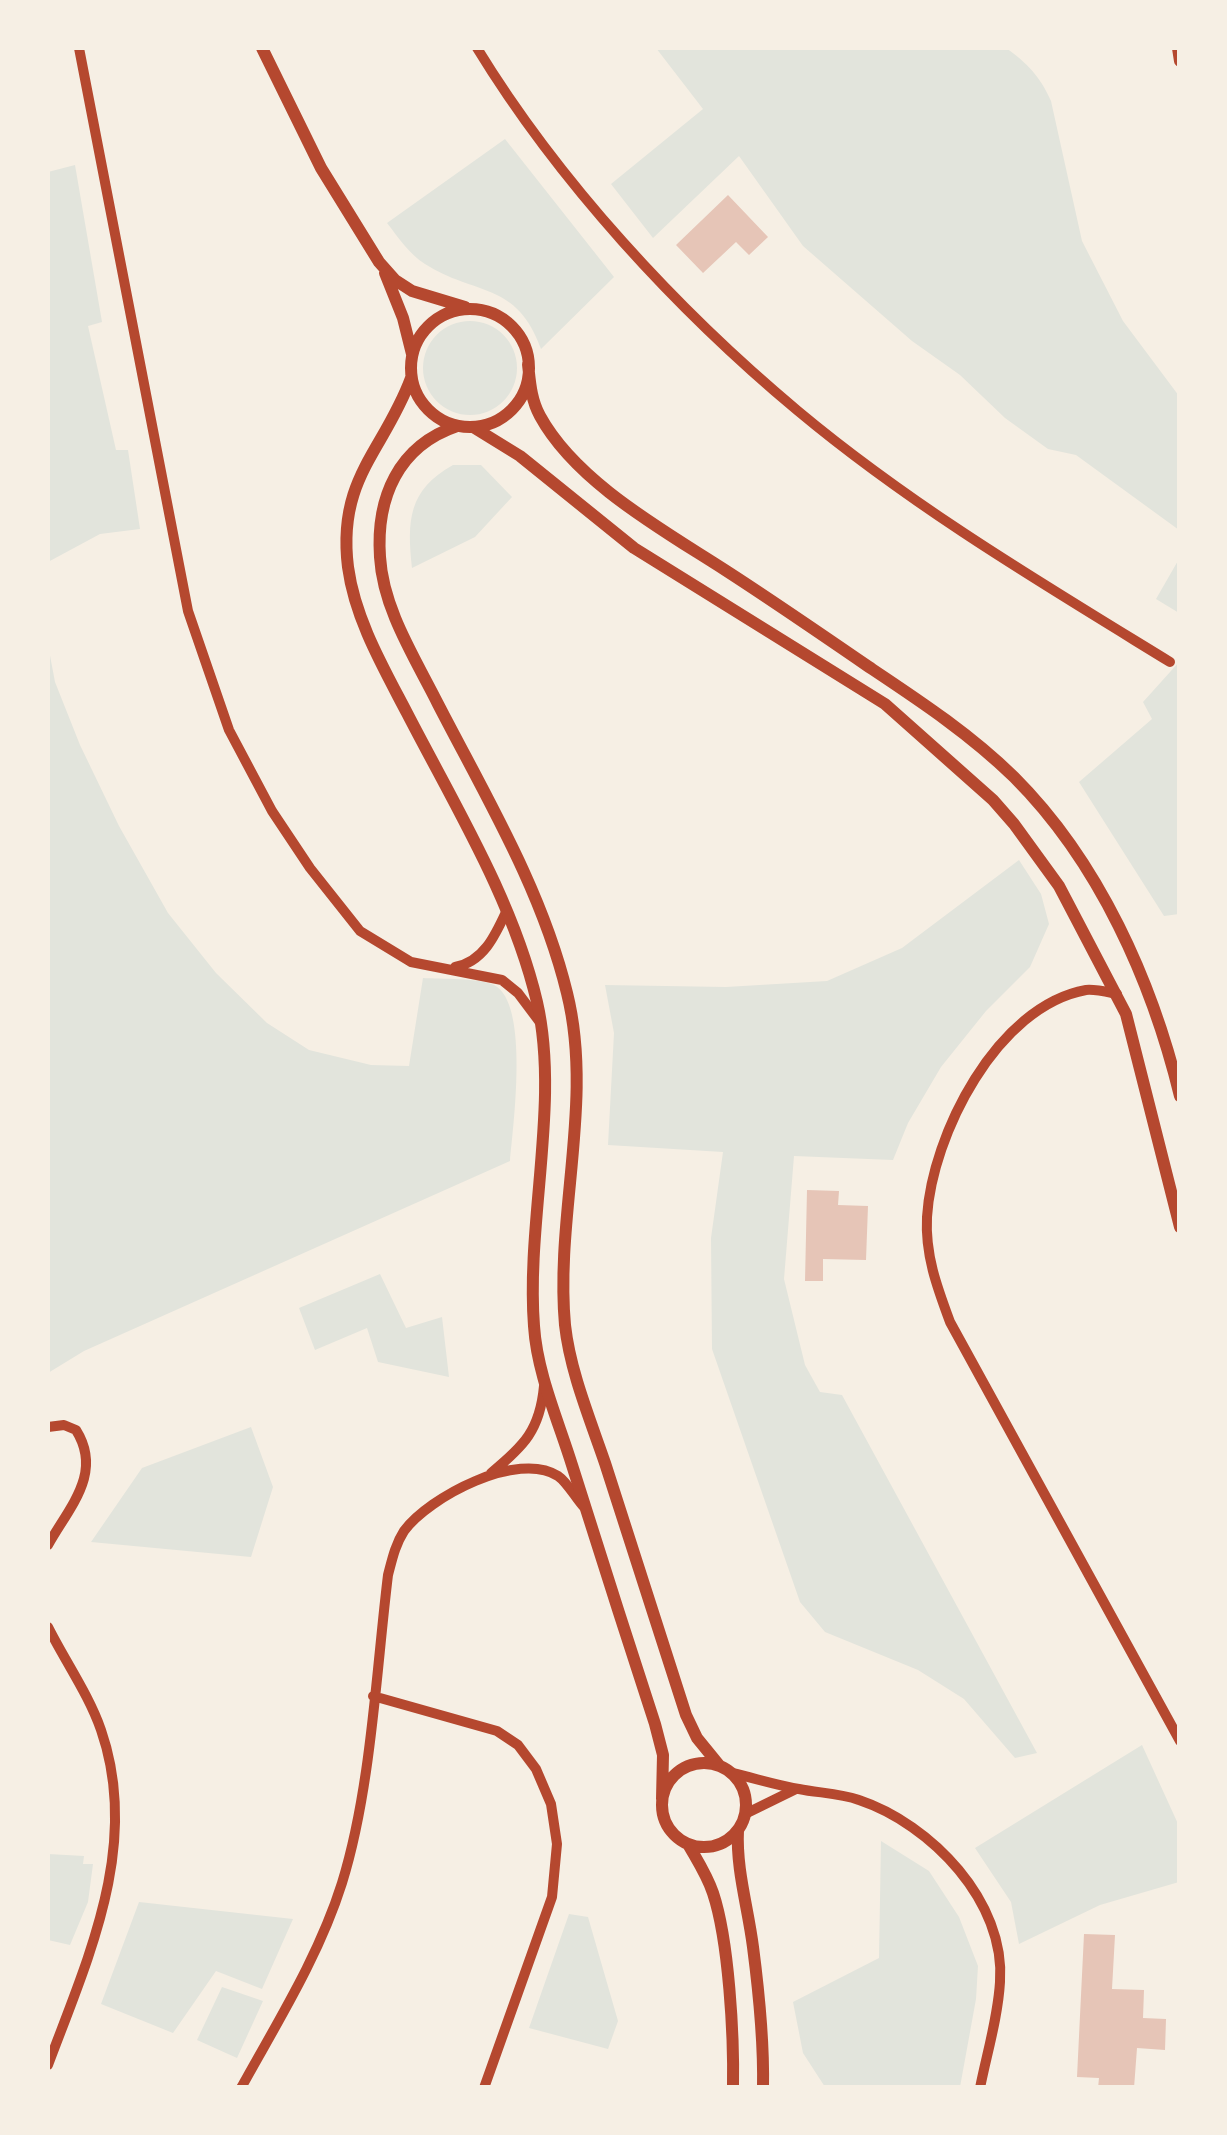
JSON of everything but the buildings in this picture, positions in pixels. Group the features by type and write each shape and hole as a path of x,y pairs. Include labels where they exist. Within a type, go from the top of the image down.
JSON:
{"street":[{"path":"79,48 188,611 230,730 272,811 337,905 360,931 411,962 502,980 518,993 541,1024"},
{"path":"262,48 321,168 380,262 395,280 412,291 497,316 513,328 524,345 532,400 566,450 651,522 945,718 1038,804 1085,869 1146,982 1180,1096"},
{"path":"478,48 500,84 621,239 693,315 797,411 874,470 1014,566 1170,662"},
{"path":"1178,48 1180,61"},
{"path":"380,262 403,318 412,356 412,378 422,403 443,421 472,427 488,424 514,408 527,380 528,364"},
{"path":"412,356 429,325 460,310 478,310"},
{"path":"412,378 393,419 357,478 348,518 348,564 353,591 377,655 506,912 523,954 541,1024 544,1070 532,1290 534,1330 545,1380 655,1724 663,1754 666,1825 688,1844 714,1897 724,1948 734,2088"},
{"path":"456,426 420,444 403,460 387,490 379,522 384,583 406,641 526,876 563,978 576,1039 577,1070 565,1248 566,1327 586,1406 686,1715 697,1738 744,1792 746,1814 728,1840 715,1846 688,1844"},
{"path":"472,427 520,456 634,548 885,704 992,800 1037,852 1079,919 1117,994 1135,1044 1180,1227"},
{"path":"434,968 461,966 483,952 506,912"},
{"path":"1117,994 1088,990 1049,1004 990,1054 945,1138 932,1178 928,1251 935,1284 950,1322 1180,1741"},
{"path":"485,1478 522,1448 535,1427 542,1412 545,1380"},
{"path":"48,1427 64,1425 76,1430 88,1454 86,1479 48,1545"},
{"path":"241,2088 299,1984 343,1880 362,1790 388,1575 394,1550 406,1529 434,1504 485,1478 536,1468 559,1476 586,1511"},
{"path":"48,1628 100,1726 112,1766 117,1806 110,1880 86,1964 48,2065"},
{"path":"373,1696 497,1731 518,1745 536,1769 550,1804 557,1844 552,1897 484,2088"},
{"path":"662,1799 673,1776 707,1763 797,1789 857,1799 886,1811 920,1834 959,1869 992,1926 1000,1955 1000,1981 980,2088"},
{"path":"746,1814 797,1789"},
{"path":"738,1830 737,1854 759,2005 763,2088"}],"shaded area":[{"path":"656,48 1006,48 1027,65 1051,101 1082,241 1123,321 1179,396 1179,530 1076,455 1048,449 1005,418 960,375 912,341 803,246 739,156 653,238 611,184 703,109"},
{"path":"505,139 614,277 541,349 531,327 507,301 425,264 387,223"},
{"path":"75,165 102,322 88,326 116,450 128,450 140,529 100,534 48,562 48,172"},
{"path":"470,321 488,324 503,335 514,350 514,386 503,401 488,412 470,415 452,412 437,401 426,386 423,368 426,350 437,335 452,324"},
{"path":"453,465 481,465 512,497 475,537 412,568 410,536 414,508 427,485"},
{"path":"1179,559 1180,613 1156,599"},
{"path":"48,645 55,682 80,745 119,826 168,913 216,973 267,1023 309,1050 371,1065 409,1066 423,978 479,981 494,985 505,996 512,1015 517,1067 510,1161 84,1351 48,1373"},
{"path":"1179,662 1179,914 1164,916 1079,782 1152,719 1143,702"},
{"path":"1019,860 1041,894 1049,924 1030,967 986,1011 941,1067 908,1123 893,1160 794,1156 784,1279 805,1365 820,1392 842,1395 1037,1753 1015,1758 964,1699 918,1670 825,1632 800,1602 712,1349 711,1238 723,1152 608,1145 614,1033 605,985 726,987 827,981 902,948"},
{"path":"380,1274 406,1328 442,1317 449,1377 378,1362 367,1328 315,1350 299,1308"},
{"path":"251,1427 273,1487 251,1557 91,1542 142,1468"},
{"path":"1142,1745 1179,1826 1179,1882 1100,1905 1019,1944 1011,1902 975,1848"},
{"path":"881,1841 929,1871 959,1917 978,1966 960,2087 825,2087 803,2053 793,2002 879,1958"},
{"path":"48,1854 84,1856 83,1864 93,1864 88,1902 70,1945 48,1940"},
{"path":"139,1902 293,1919 262,1989 216,1971 173,2033 101,2004"},
{"path":"569,1914 588,1917 618,2021 608,2049 529,2028"},
{"path":"222,1987 263,2001 237,2058 197,2040"}]}
